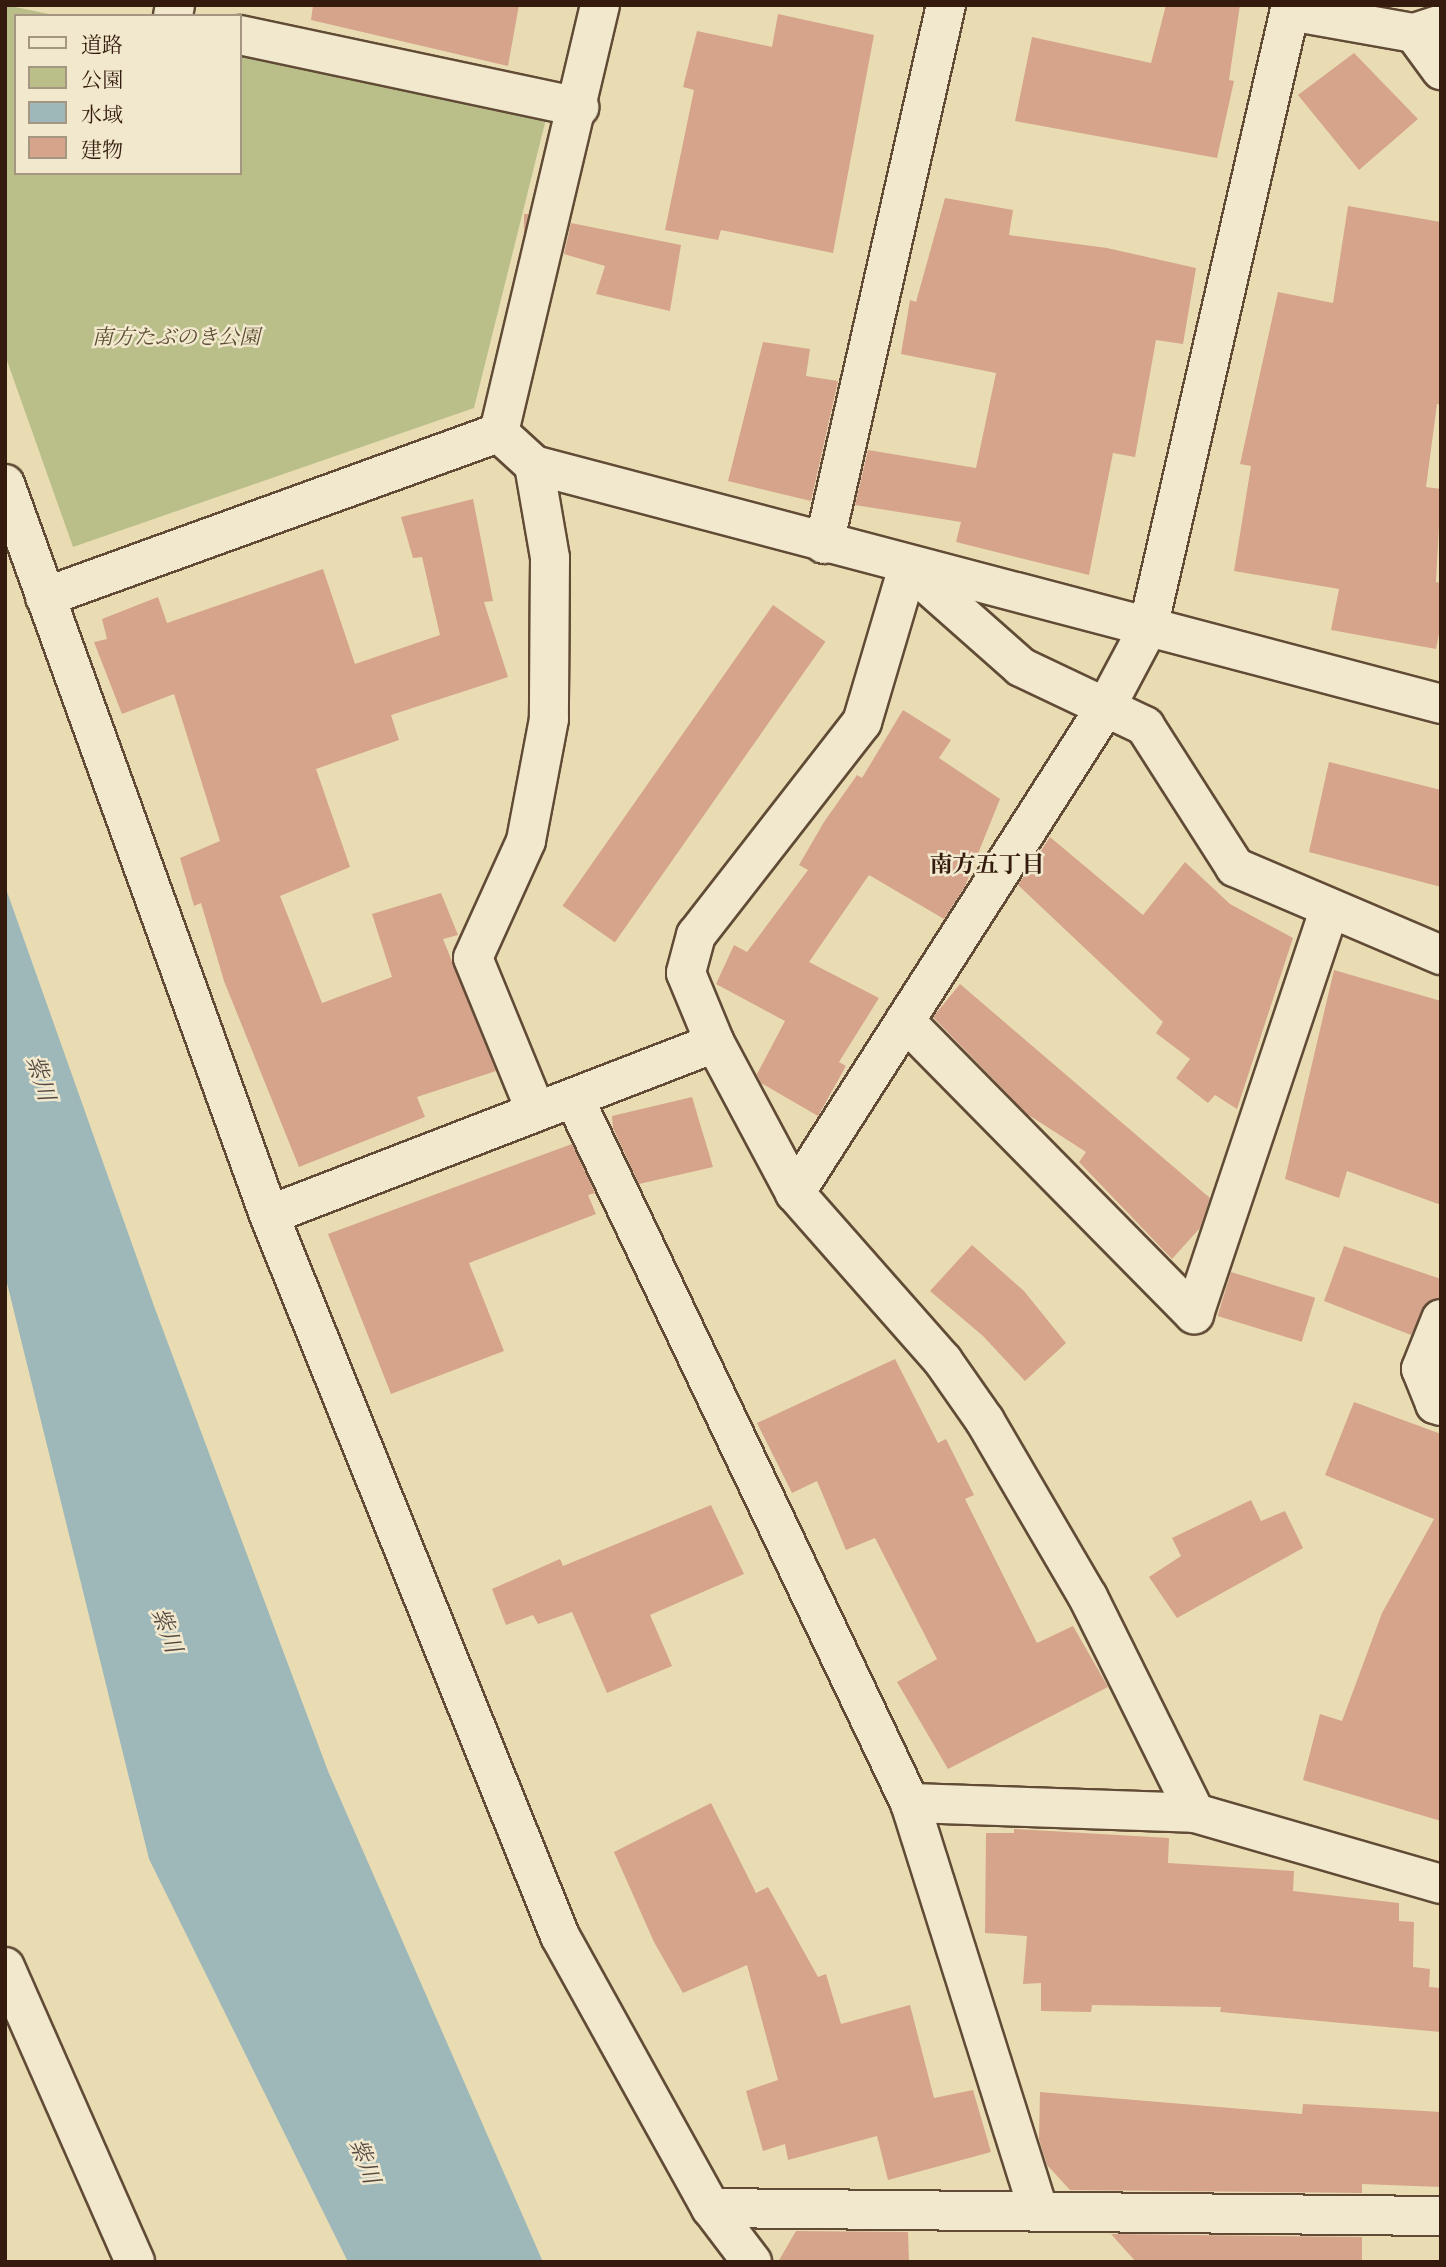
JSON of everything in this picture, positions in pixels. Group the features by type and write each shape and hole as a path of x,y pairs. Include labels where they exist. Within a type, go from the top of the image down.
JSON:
{"street":[{"path":"499,433 579,107 600,5"},
{"path":"824,544 946,5"},
{"path":"795,1193 1107,705 1148,628 1290,8 1428,29 1441,71"},
{"path":"242,35 579,107"},
{"path":"499,433 534,465 908,567 1440,701"},
{"path":"45,597 499,433"},
{"path":"534,465 550,558 549,719 526,841 473,958 535,1110"},
{"path":"5,484 269,1215 560,1936 711,2208 752,2262"},
{"path":"908,567 1021,667 1107,705 1144,726 1235,867 1329,910 1441,955"},
{"path":"908,567 862,722 696,935 686,973 715,1043 795,1193 943,1361 985,1421 1088,1597 1195,1813"},
{"path":"905,1021 1194,1314 1329,910"},
{"path":"269,1215 535,1110 574,1098 715,1043"},
{"path":"574,1098 910,1803 1038,2210"},
{"path":"1441,1319 1422,1369 1435,1404 1441,1406"},
{"path":"910,1803 1195,1813 1441,1884"},
{"path":"5,1967 135,2262"},
{"path":"711,2208 1038,2210 1348,2218 1441,2216"}],"green space":[{"name":"南方たぶのき公園","path":"5,5 49,14 14,14 14,175 242,175 242,54 546,119 474,408 73,547 5,355"}],"water":[{"name":"紫川","path":"5,886 154,1306 328,1771 543,2262 348,2262 149,1859 5,1275"}],"building":[{"path":"313,5 519,5 508,66 311,20"},
{"path":"1166,5 1240,5 1229,80 1234,81 1217,158 1015,121 1032,37 1151,63"},
{"path":"778,14 874,35 833,253 721,230 718,240 665,230 694,90 683,87 697,31 772,47"},
{"path":"1354,53 1418,119 1359,170 1298,95"},
{"path":"945,198 1013,210 1009,235 1107,248 1196,268 1183,344 1156,340 1135,457 1113,453 1089,575 956,542 961,522 855,505 868,450 976,468 996,373 901,354 910,300 916,302"},
{"path":"1348,206 1441,222 1441,405 1437,404 1426,487 1441,489 1436,582 1441,583 1441,624 1436,649 1331,630 1339,589 1234,571 1251,466 1240,464 1278,292 1333,303"},
{"path":"524,214 528,214 528,243 524,243"},
{"path":"571,223 681,245 670,311 596,294 605,266 564,254"},
{"path":"763,342 810,349 806,376 838,381 811,501 728,481"},
{"path":"473,499 493,601 484,602 508,677 391,715 399,740 316,769 350,867 280,896 322,1003 392,977 372,914 441,893 458,935 443,939 496,1071 417,1097 425,1117 299,1167 224,981 201,903 194,906 180,858 220,841 174,694 122,714 94,642 107,639 102,619 158,597 167,623 323,569 355,664 440,635 422,557 413,558 401,517"},
{"path":"773,605 825,642 615,942 562,906"},
{"path":"903,710 951,740 939,758 1000,799 965,886 944,919 869,875 809,962 879,998 839,1062 846,1066 818,1116 761,1083 757,1074 785,1021 716,984 734,945 747,952 808,870 799,865 824,822 857,775 862,778"},
{"path":"1329,762 1441,790 1441,887 1309,852"},
{"path":"1050,837 1143,915 1185,862 1230,904 1293,938 1237,1109 1215,1095 1208,1103 1176,1078 1190,1059 1156,1033 1163,1022 1018,885"},
{"path":"1334,970 1441,1001 1441,1205 1347,1171 1339,1198 1285,1179"},
{"path":"960,984 1210,1198 1200,1228 1172,1259 1079,1162 1086,1152 1027,1114 933,1017"},
{"path":"692,1097 713,1167 639,1184 613,1128 612,1116"},
{"path":"572,1144 595,1193 588,1195 596,1214 469,1263 504,1351 391,1394 328,1234"},
{"path":"972,1245 1024,1291 1066,1343 1025,1381 983,1336 930,1291"},
{"path":"1344,1246 1441,1279 1441,1298 1427,1302 1411,1335 1324,1301"},
{"path":"1231,1272 1315,1298 1302,1342 1218,1316"},
{"path":"895,1359 938,1443 946,1439 974,1495 965,1499 1037,1643 1073,1626 1108,1687 948,1769 897,1682 937,1659 875,1538 846,1550 817,1481 792,1493 757,1423"},
{"path":"1354,1402 1441,1434 1441,1821 1303,1780 1320,1714 1342,1721 1382,1613 1434,1519 1325,1475"},
{"path":"1251,1500 1261,1521 1285,1511 1303,1548 1177,1618 1149,1577 1181,1556 1172,1538"},
{"path":"711,1505 744,1574 650,1615 672,1666 607,1693 572,1612 538,1624 533,1615 506,1625 492,1589 560,1559 563,1566"},
{"path":"711,1803 756,1893 768,1887 818,1977 826,1974 841,2024 910,2005 934,2098 973,2090 991,2152 888,2180 877,2136 788,2160 785,2144 763,2151 746,2091 778,2080 747,1965 683,1993 654,1942 614,1852"},
{"path":"1014,1829 1169,1838 1168,1863 1294,1871 1293,1891 1399,1903 1399,1921 1414,1922 1413,1967 1430,1969 1429,1987 1441,1988 1441,2032 1220,2012 1221,2007 1092,2005 1091,2012 1041,2011 1041,1983 1023,1984 1027,1936 985,1933 986,1833 1014,1833"},
{"path":"1040,2092 1302,2114 1303,2104 1441,2112 1441,2187 1362,2184 1362,2193 1070,2190 1047,2165 1039,2139"},
{"path":"796,2231 908,2232 909,2262 778,2262"},
{"path":"1111,2234 1362,2237 1362,2262 1136,2262"}],"district":[{"name":"南方五丁目","path":"987,864"}]}
